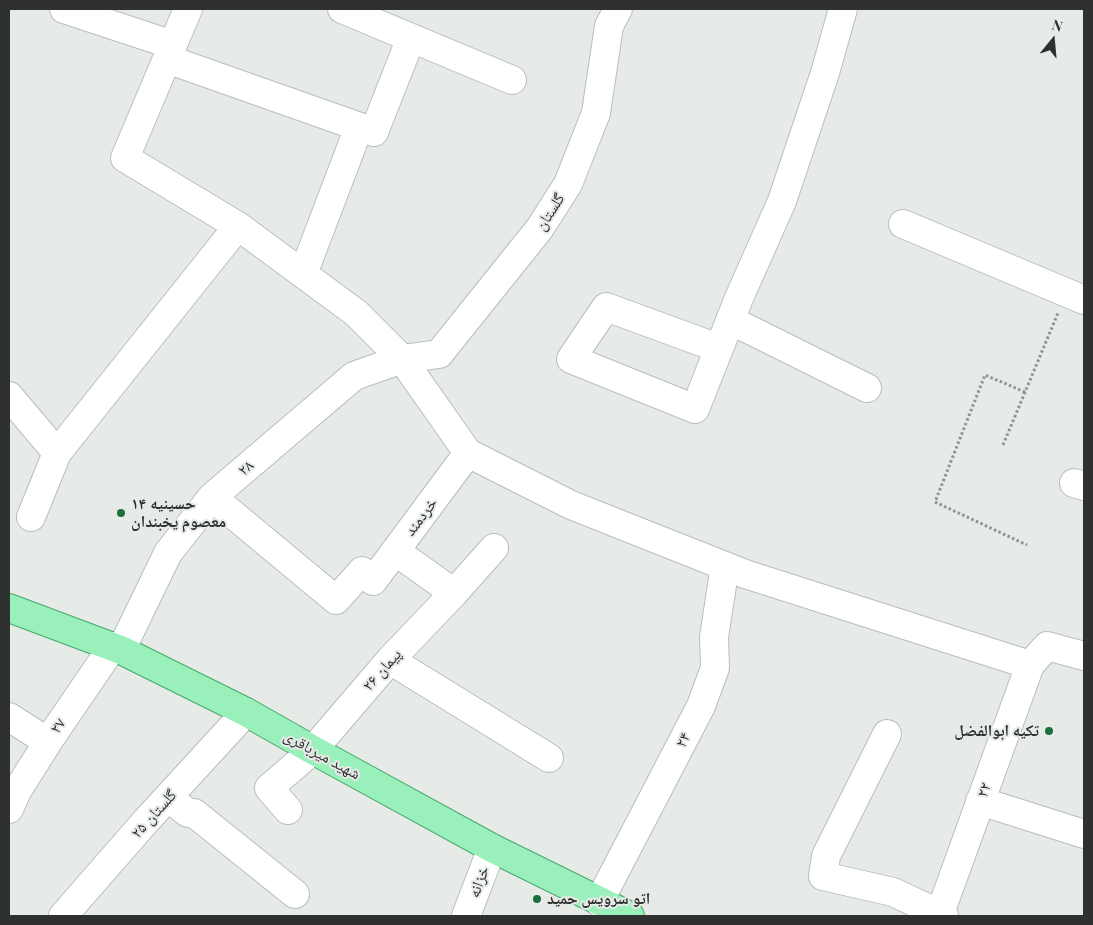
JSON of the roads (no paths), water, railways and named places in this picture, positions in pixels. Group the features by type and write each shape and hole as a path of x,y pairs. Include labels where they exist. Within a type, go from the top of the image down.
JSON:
{"main road":[{"name":"شهید میرباقری","path":"9,608 117,648 246,712 492,848 592,906 630,916"}],"street":[{"path":"64,9 374,132 412,38"},
{"path":"188,9 125,158 238,226 356,313 402,359 468,453 571,505 745,574 1030,665 1047,646 1084,656"},
{"path":"342,9 512,80"},
{"name":"گلستان","path":"402,359 439,354 540,228 568,184 596,113 609,26 618,9"},
{"path":"718,348 606,308 571,360 695,409 718,348 782,201 825,73 843,9"},
{"path":"303,274 359,127"},
{"path":"903,224 1076,296"},
{"path":"31,517 57,453 238,226"},
{"path":"730,320 867,388"},
{"name":"۲۸","path":"117,648 168,553 212,497 354,376 402,359"},
{"path":"9,396 57,453"},
{"name":"خردمند","path":"212,497 336,600 362,571 373,581 468,453"},
{"name":"پیمان ۲۶","path":"288,810 269,788 313,750 390,660 494,548"},
{"path":"395,551 454,593"},
{"name":"۲۴","path":"592,906 701,706 715,668 714,637 726,566"},
{"name":"۲۷","path":"9,809 17,791 48,742 117,648"},
{"path":"390,660 549,758"},
{"name":"۲۲","path":"941,916 980,801 1030,665"},
{"name":"گلستان ۲۵","path":"62,916 246,712"},
{"path":"9,717 48,742"},
{"path":"887,734 826,856 823,876 893,892 941,916"},
{"path":"168,797 188,812 194,813 296,894"},
{"path":"980,801 1084,834"},
{"name":"خزانه","path":"466,916 492,848"}],"place":[{"name":"حسینیه ۱۴ معصوم یخبندان","path":"121,513"},
{"name":"تکیه ابوالفضل","path":"1049,731"},
{"name":"اتو سرویس حمید","path":"537,899"}]}
